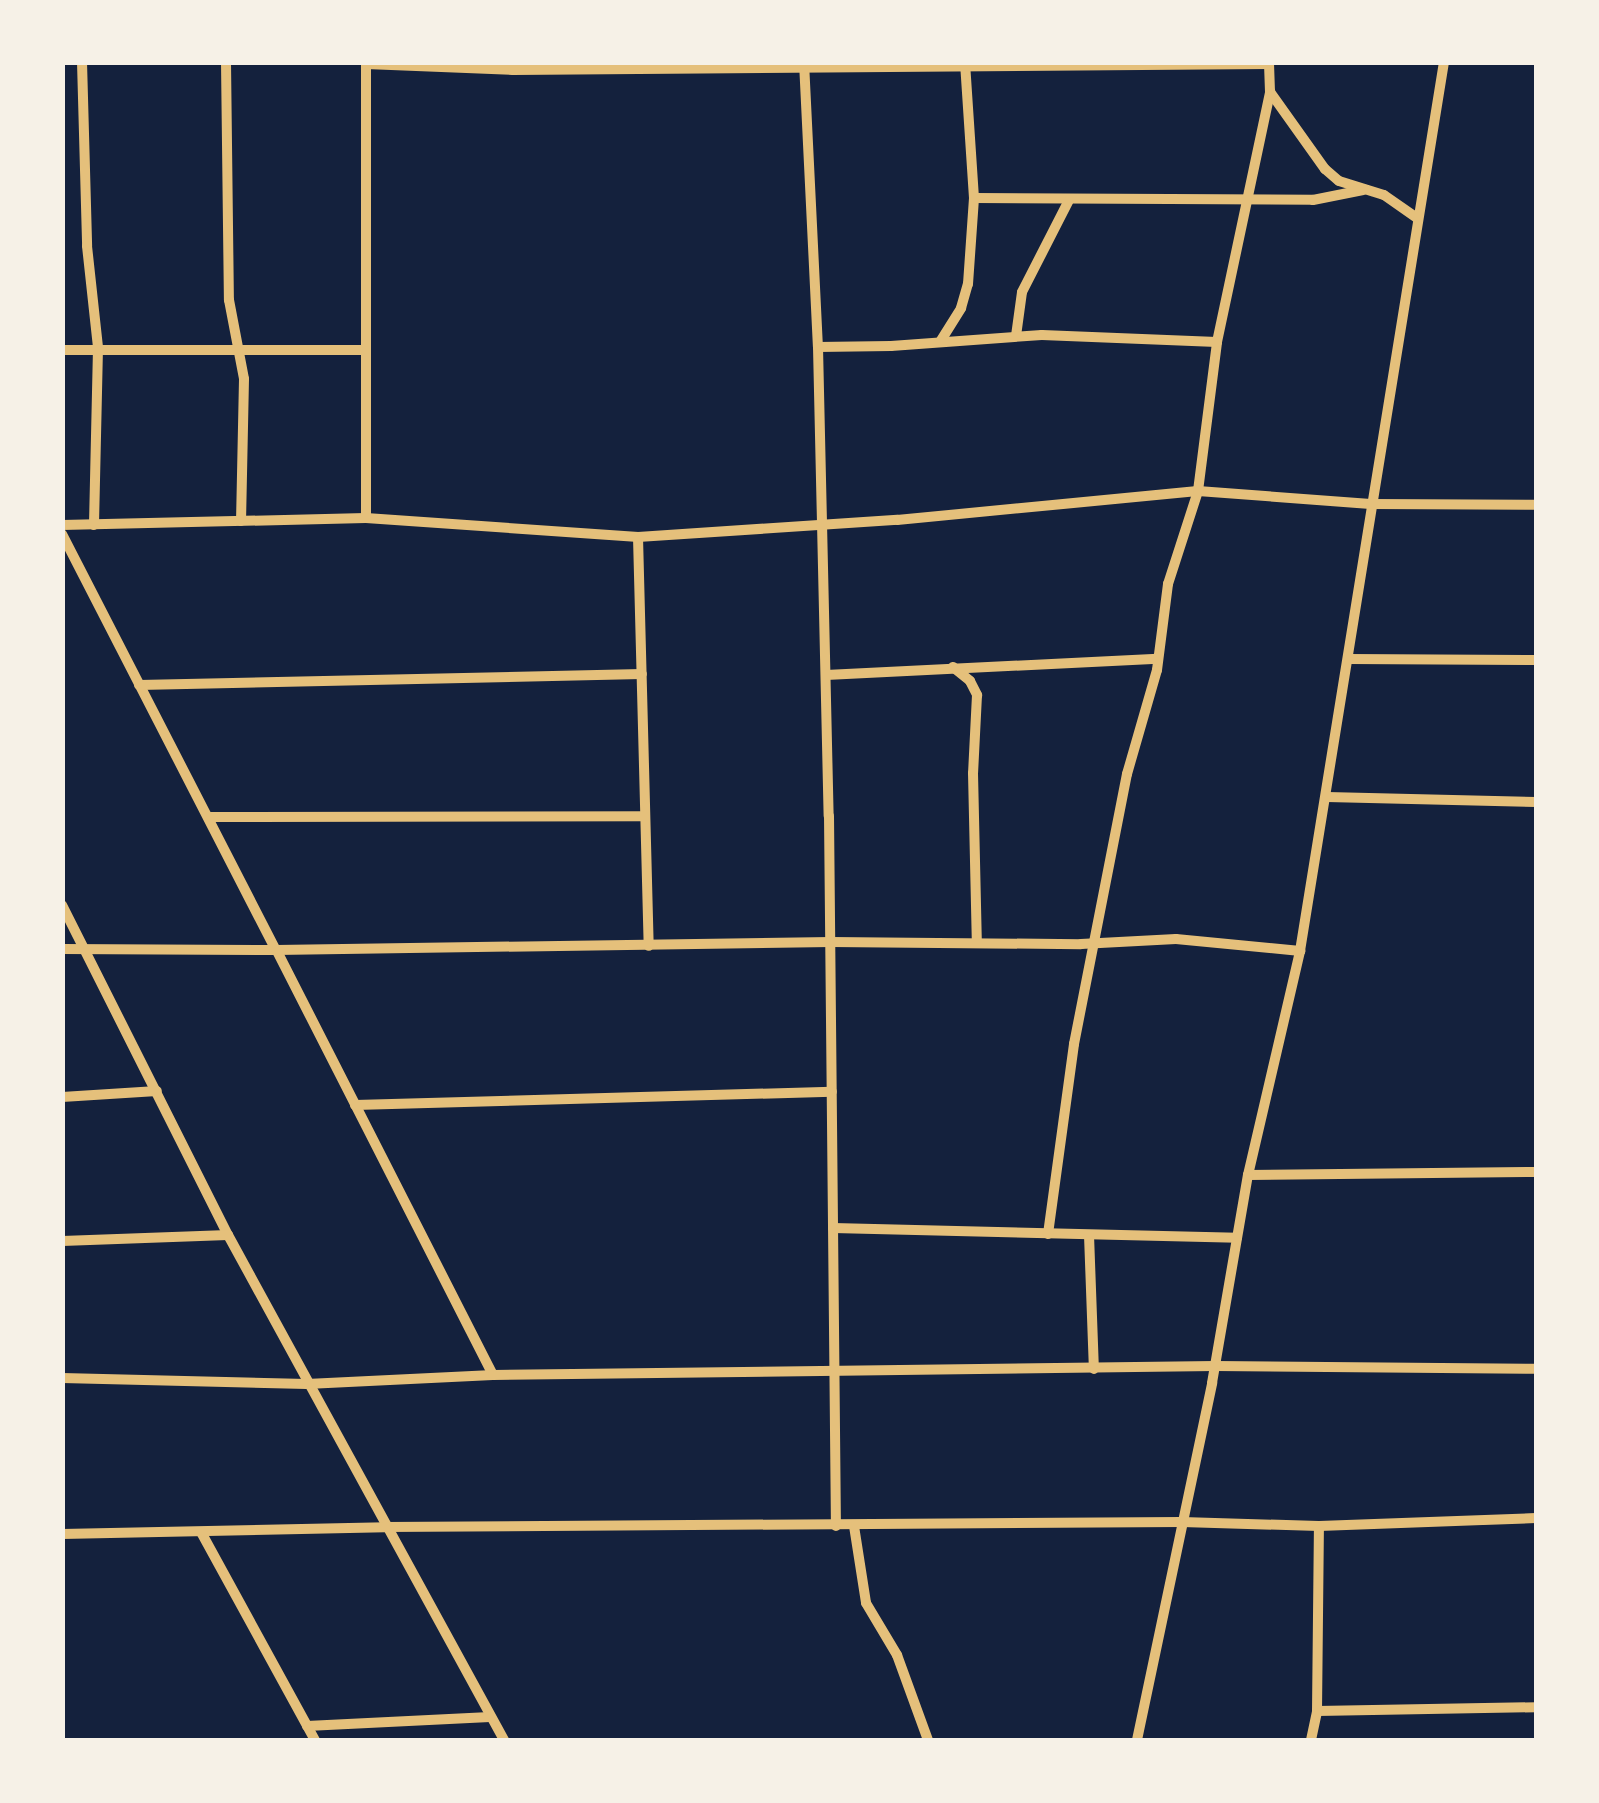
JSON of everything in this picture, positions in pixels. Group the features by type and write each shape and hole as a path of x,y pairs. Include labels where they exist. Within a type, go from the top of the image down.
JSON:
{"street":[{"path":"82,62 87,246 98,348 94,525"},
{"path":"226,62 229,300 244,379 241,521"},
{"path":"1137,1740 1214,1366 1248,1174 1300,951 1444,62"},
{"path":"366,518 366,63 513,70 1269,63 1270,92 1217,342 1198,492 1168,584 1158,659 1136,729 1074,1044 1048,1234"},
{"path":"804,65 818,347 826,674 836,1526"},
{"path":"940,342 966,294 974,198 965,65"},
{"path":"1270,92 1325,169 1363,190 1384,195 1417,218"},
{"path":"974,198 1337,199 1363,190"},
{"path":"1016,336 1022,292 1069,200"},
{"path":"818,347 1016,336 1217,342"},
{"path":"62,350 365,350"},
{"path":"62,525 366,518 638,537 1198,492 1371,504 1536,506"},
{"path":"62,534 212,817 493,1375"},
{"path":"638,537 649,946"},
{"path":"1348,658 1536,660"},
{"path":"826,674 1158,659"},
{"path":"953,666 970,681 977,695 973,773 977,944"},
{"path":"139,685 642,674"},
{"path":"1327,798 1536,802"},
{"path":"212,817 644,816"},
{"path":"62,905 228,1235 504,1740"},
{"path":"62,949 1096,943 1190,939 1300,951"},
{"path":"62,1097 157,1092"},
{"path":"356,1105 832,1092"},
{"path":"1248,1174 1536,1172"},
{"path":"833,1228 1237,1238"},
{"path":"62,1241 228,1235"},
{"path":"1089,1235 1094,1369"},
{"path":"62,1378 307,1384 493,1375 834,1374 1214,1366 1536,1369"},
{"path":"62,1534 1182,1522 1320,1526 1536,1518"},
{"path":"854,1526 866,1604 897,1655 928,1740"},
{"path":"1312,1740 1317,1711 1320,1526"},
{"path":"201,1532 315,1740"},
{"path":"1317,1711 1536,1706"},
{"path":"307,1726 490,1717"}]}
